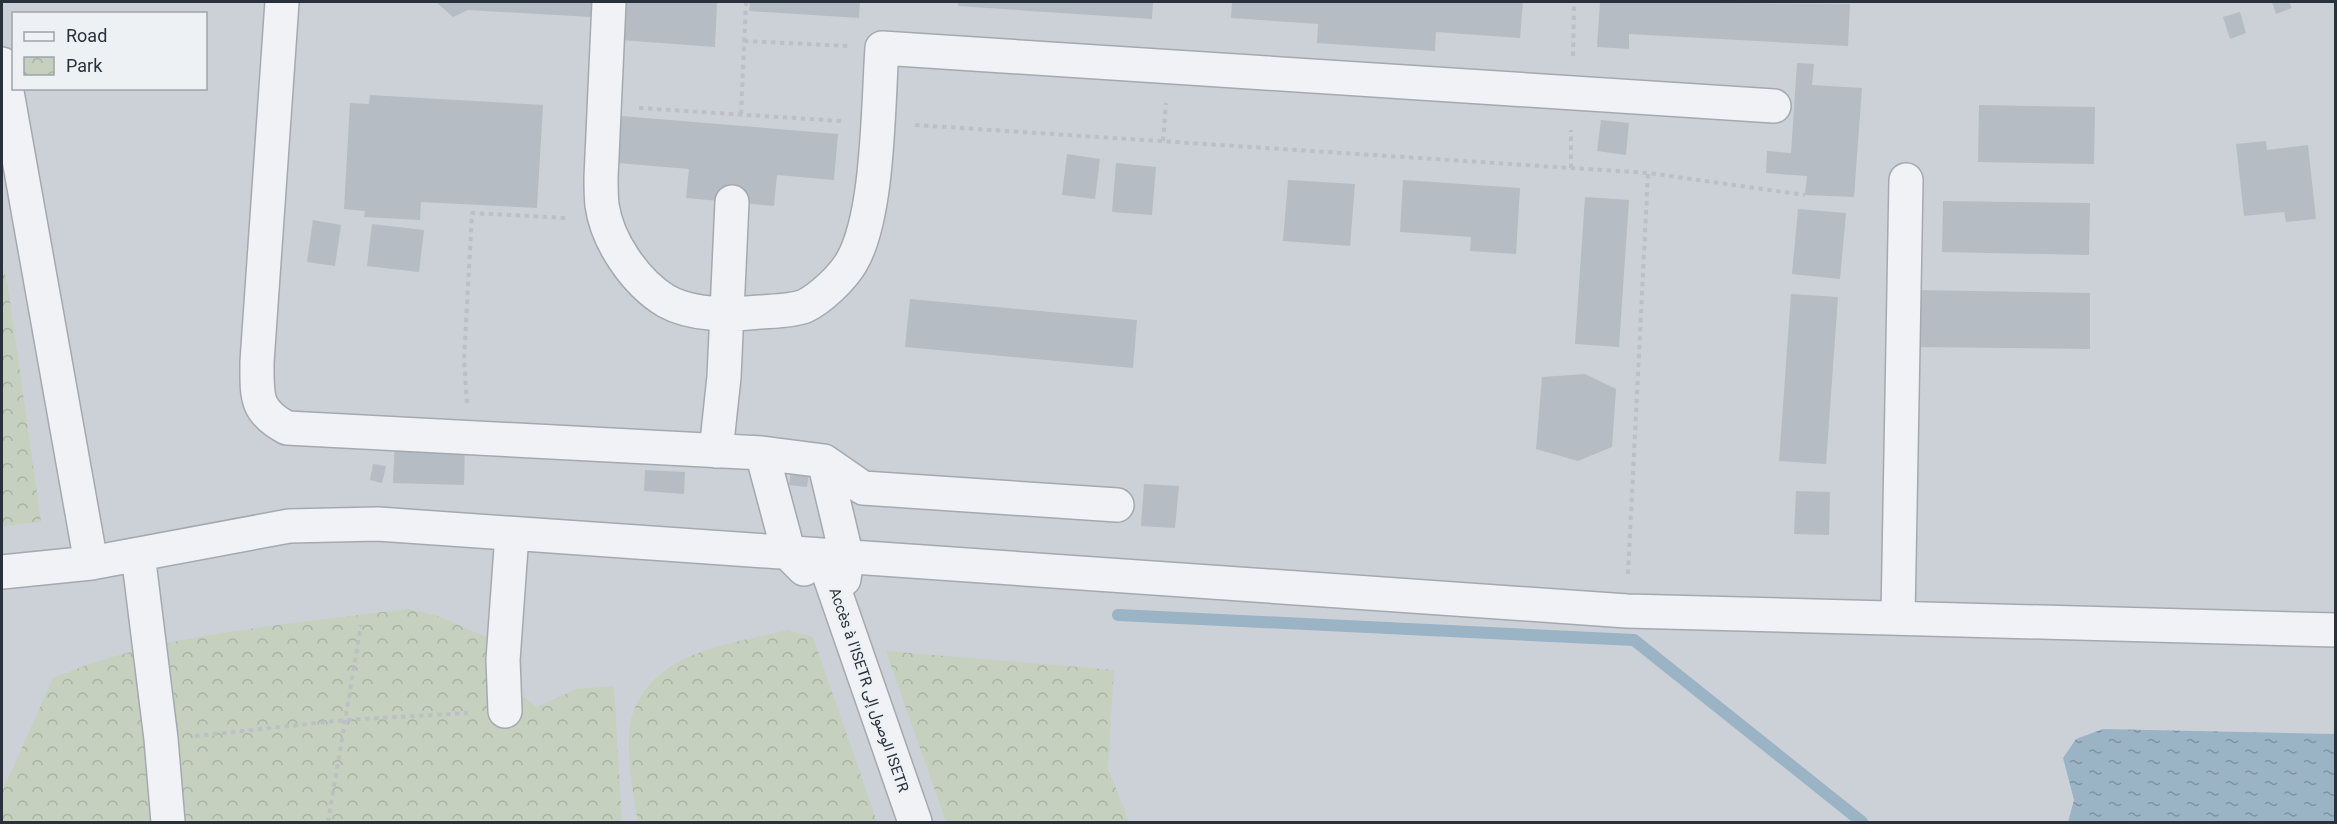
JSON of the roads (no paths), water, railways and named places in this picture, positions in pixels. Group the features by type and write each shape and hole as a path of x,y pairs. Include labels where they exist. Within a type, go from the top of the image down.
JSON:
{"street":[{"path":"282,2 257,362 257,393 267,417 287,428 762,453 824,461 863,488 1117,505"},
{"path":"609,2 602,196 607,219 623,256 640,281 667,301 695,311 727,314 778,311 805,305 831,286 851,263 864,234 870,201 882,48 1774,106"},
{"path":"2,64 91,563"},
{"path":"1898,617 1906,180"},
{"path":"716,451 724,377 732,202"},
{"path":"762,453 789,554 840,604"},
{"name":"Accès à l'ISETR الوصول إلى ISETR","path":"824,461 840,604 915,822"},
{"path":"2,572 91,563 289,526 378,524 1627,611 2336,630"},
{"path":"505,711 503,660 512,534"},
{"path":"138,555 161,739 168,822"}],"water":[{"path":"2103,729 2335,734 2335,822 2068,822 2074,800 2063,758 2076,739"}],"waterway":[{"path":"1118,615 1634,640 1862,822"}]}
